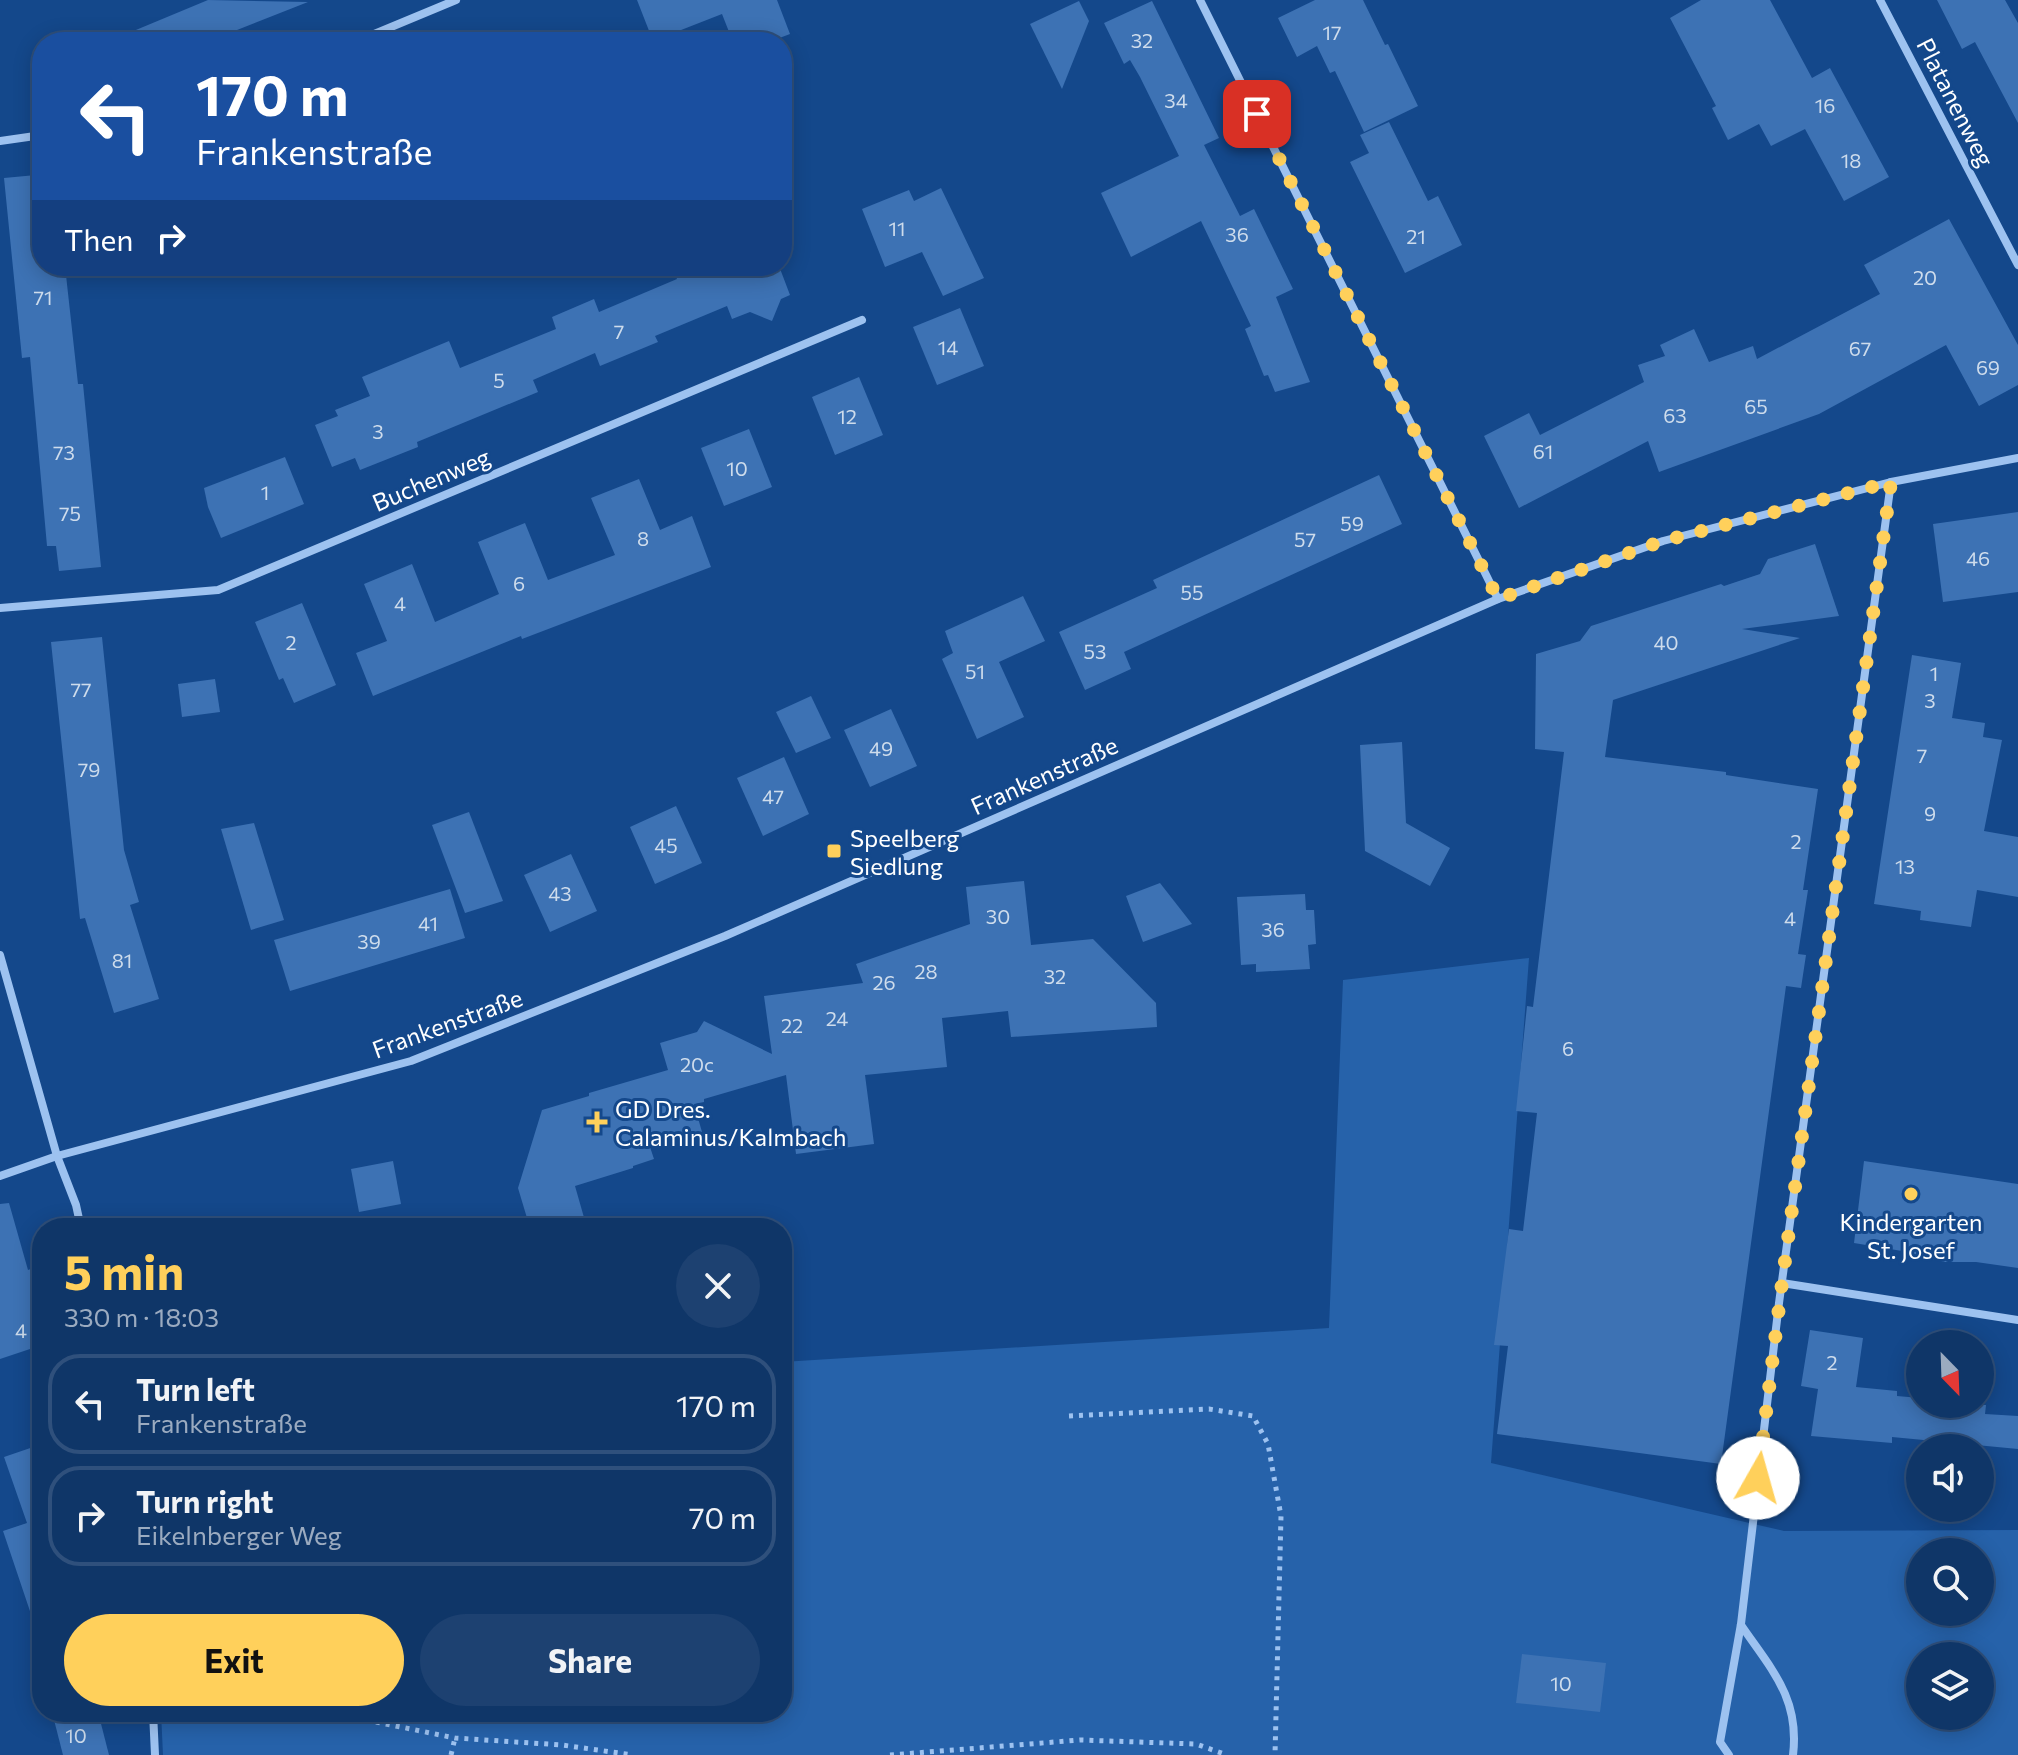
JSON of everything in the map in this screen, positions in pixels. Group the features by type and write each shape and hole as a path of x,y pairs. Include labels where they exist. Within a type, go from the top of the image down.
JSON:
{"street":[{"path":"379,32 456,0"},
{"path":"1200,0 1498,599"},
{"name":"Platanenweg","path":"1880,0 2018,265"},
{"path":"0,141 32,136"},
{"name":"Buchenweg","path":"0,608 218,590 862,320"},
{"name":"Frankenstraße","path":"0,1176 57,1156 411,1061 725,936 1498,599 1663,541 1891,482 2018,458"},
{"path":"1729,1755 1720,1742 1741,1624 1782,1283 1891,482"},
{"path":"0,955 57,1156 79,1218"},
{"path":"1782,1283 2018,1320"},
{"path":"1741,1624 1784,1688 1796,1731 1793,1755"},
{"path":"153,1722 155,1755"}],"path":[{"path":"1069,1416 1209,1409 1253,1416 1268,1444 1281,1516 1275,1755"},
{"path":"376,1722 455,1738 562,1745 633,1755"},
{"path":"451,1755 455,1738"},
{"path":"890,1755 1080,1740 1196,1744 1227,1755"}],"shaded area":[{"path":"1529,958 1491,1463 1784,1531 2018,1530 2018,1755 163,1755 161,1722 792,1722 792,1361 1329,1328 1343,980"}],"building":[{"path":"208,0 308,2 232,32 131,32"},
{"path":"637,0 777,0 789,32 729,32 722,14 676,32 649,32"},
{"path":"1315,0 1363,0 1418,106 1364,132 1335,71 1330,73 1317,46 1297,57 1278,18"},
{"path":"1701,0 1770,0 1812,78 1830,68 1889,177 1844,201 1805,129 1771,146 1759,124 1728,140 1712,108 1716,106 1670,18"},
{"path":"1937,0 2005,0 2018,23 2018,123 1975,42 1962,49"},
{"path":"1079,1 1089,21 1062,89 1030,24"},
{"path":"1152,1 1219,138 1204,145 1240,216 1254,209 1293,289 1276,297 1310,382 1275,392 1268,375 1264,376 1245,329 1251,326 1201,221 1131,257 1101,193 1179,156 1140,77 1130,60 1124,64 1104,23"},
{"path":"1389,122 1428,201 1438,196 1462,245 1405,273 1350,162 1369,153 1360,135"},
{"path":"32,175 32,276 66,276 78,384 83,384 101,567 59,571 56,546 47,546 30,357 22,358 4,178"},
{"path":"941,188 984,278 943,296 922,252 885,267 862,209 909,190 914,201"},
{"path":"1949,219 2018,345 2018,385 1979,406 1946,345 1819,414 1659,472 1648,441 1519,508 1484,436 1529,413 1540,435 1644,382 1638,365 1665,356 1660,345 1694,329 1709,362 1753,346 1757,359 1880,294 1864,265"},
{"path":"676,276 783,276 790,295 781,299 772,321 750,312 732,319 727,306 655,336 658,342 600,366 595,353 533,380 538,392 417,442 418,447 360,470 355,458 332,467 315,425 338,416 335,410 370,396 362,377 449,341 460,368 556,329 552,317 594,299 599,312 677,279"},
{"path":"960,308 984,366 937,385 913,327"},
{"path":"859,377 883,435 835,455 812,397"},
{"path":"749,429 772,487 724,506 701,448"},
{"path":"285,457 304,504 221,538 204,488"},
{"path":"1379,475 1402,524 1124,652 1131,669 1085,690 1059,632 1157,588 1153,580"},
{"path":"639,479 660,530 692,516 711,567 522,639 521,636 373,696 356,653 387,641 364,584 412,564 435,622 499,594 478,542 525,523 548,580 615,555 591,498"},
{"path":"2018,512 2018,592 1943,602 1933,524"},
{"path":"1815,544 1839,616 1742,629 1800,638 1613,700 1605,757 1726,772 1726,775 1818,789 1803,890 1808,890 1798,954 1806,955 1801,988 1786,986 1721,1464 1497,1434 1508,1346 1494,1345 1509,1229 1523,1231 1537,1113 1516,1111 1527,1006 1533,1007 1564,752 1535,749 1536,654 1580,641 1591,626 1760,574 1768,559"},
{"path":"1023,596 1045,641 999,662 1024,717 977,739 942,659 953,653 945,631"},
{"path":"302,603 336,685 294,703 283,678 279,680 255,622"},
{"path":"102,637 124,850 139,902 130,905 159,999 114,1013 85,918 80,919 51,642"},
{"path":"1912,655 1961,663 1952,718 1985,723 1983,737 2002,740 1984,831 2018,837 2018,897 1977,890 1971,927 1920,920 1921,911 1874,904"},
{"path":"215,679 220,712 182,717 178,684"},
{"path":"811,696 831,738 796,753 776,712"},
{"path":"891,709 917,766 870,787 844,730"},
{"path":"1402,742 1406,823 1450,848 1430,886 1365,851 1360,745"},
{"path":"784,757 809,814 763,836 737,778"},
{"path":"676,806 702,863 655,884 630,827"},
{"path":"469,812 503,901 465,913 432,825"},
{"path":"254,823 284,920 251,930 221,829"},
{"path":"571,854 597,911 550,932 524,875"},
{"path":"1024,881 1031,945 1093,939 1156,1003 1157,1027 1011,1037 1008,1011 942,1018 947,1067 865,1075 874,1144 796,1154 786,1075 694,1104 702,1132 650,1147 654,1159 575,1186 584,1218 527,1218 518,1188 542,1110 668,1070 660,1043 697,1032 704,1021 772,1054 764,996 863,983 856,964 970,924 966,887"},
{"path":"1160,883 1192,924 1143,942 1126,896"},
{"path":"450,889 465,938 290,991 274,940"},
{"path":"1305,894 1306,910 1314,910 1316,944 1308,945 1310,969 1256,972 1256,964 1241,965 1237,897"},
{"path":"393,1161 401,1204 359,1212 351,1169"},
{"path":"1864,1161 2018,1184 2018,1268 1976,1262 1943,1262 1854,1243"},
{"path":"9,1203 28,1270 32,1268 32,1348 0,1359 0,1204"},
{"path":"1810,1330 1863,1338 1856,1387 1897,1391 1897,1396 1906,1397 1906,1418 2018,1416 2018,1449 1994,1447 1994,1434 1906,1434 1906,1438 1892,1437 1892,1443 1811,1436 1818,1389 1801,1386"},
{"path":"32,1447 32,1617 3,1531 27,1523 4,1457"},
{"path":"1522,1654 1606,1663 1600,1712 1516,1703"},
{"path":"55,1722 101,1722 109,1755 63,1755"}],"place":[{"name":"Speelberg Siedlung","path":"834,851"},
{"name":"GD Dres. Calaminus/Kalmbach","path":"597,1122"},
{"name":"Kindergarten St. Josef","path":"1911,1194"}],"route":[{"path":"1257,114 1498,599 1663,541 1891,482 1758,1478"}]}
